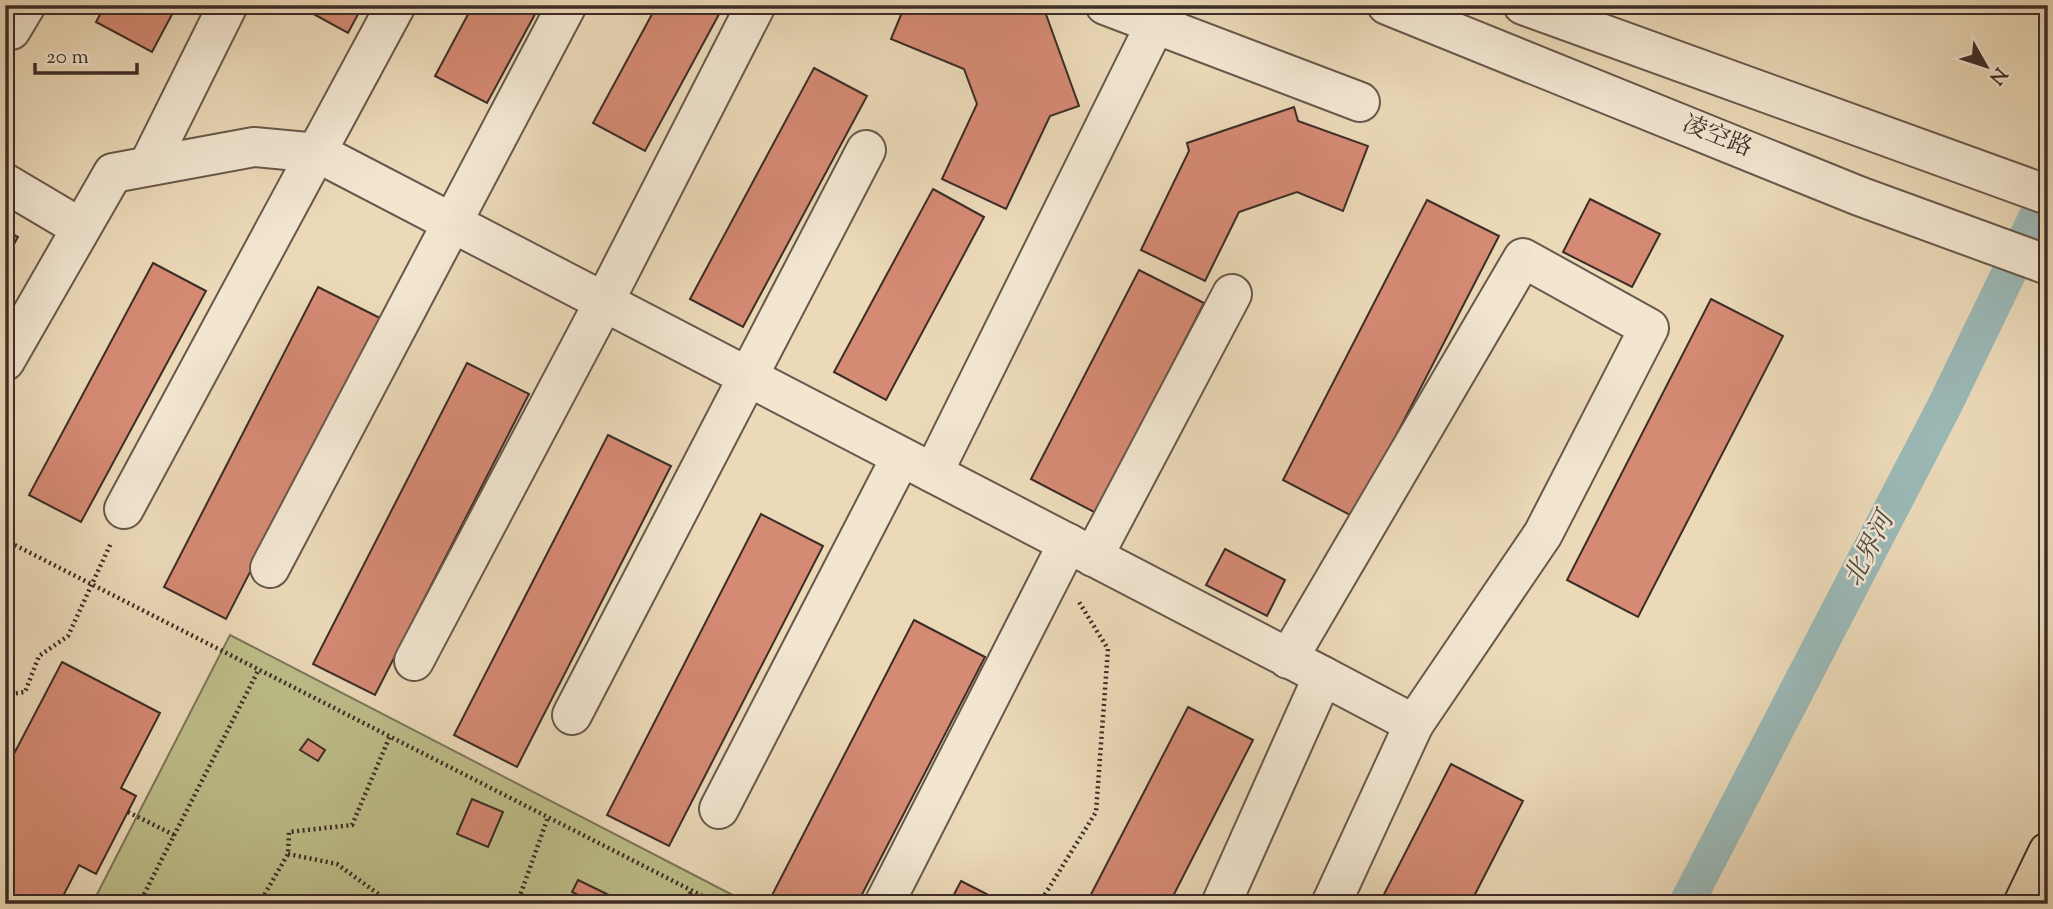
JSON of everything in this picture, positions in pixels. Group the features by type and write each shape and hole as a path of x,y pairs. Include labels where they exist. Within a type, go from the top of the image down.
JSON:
{"main road":[{"path":"2023,904 2048,852"}],"street":[{"path":"5,27 11,30 26,5"},
{"path":"148,166 228,5"},
{"path":"124,509 396,5"},
{"path":"270,568 567,5"},
{"path":"414,661 604,303 755,5"},
{"path":"1105,5 1162,15 1360,103"},
{"name":"凌空路","path":"1387,5 1859,196 2048,265"},
{"path":"1524,5 2048,195"},
{"path":"719,808 917,465 1162,15"},
{"path":"5,361 113,173 254,147 318,153 917,465 1072,555 1289,659 1414,724"},
{"path":"572,716 866,149"},
{"path":"5,183 81,228"},
{"path":"1289,659 1524,258 1649,328 1543,534 1414,724 1331,904"},
{"path":"884,904 1072,555 1232,295"},
{"path":"1221,904 1323,676"}],"path":[{"path":"5,695 25,692 39,656 68,636 94,585 124,509"},
{"path":"5,540 718,904"},
{"path":"1040,904 1096,812 1108,649 1072,555"},
{"path":"139,904 259,669"},
{"path":"259,904 288,854 289,832 352,825 390,736"},
{"path":"128,812 174,835"},
{"path":"517,904 548,817"},
{"path":"288,854 337,864 392,904"},
{"path":"685,904 692,890"},
{"path":"263,897 276,904"}],"green space":[{"path":"230,635 750,904 92,904"}],"building":[{"path":"105,5 177,5 152,52 96,22"},
{"path":"297,5 363,5 348,33"},
{"path":"473,5 540,5 487,103 435,76"},
{"path":"657,5 724,5 645,151 593,123"},
{"path":"905,5 1001,5 1022,14 1043,6 1079,106 1050,116 1006,209 942,179 977,104 964,69 891,39"},
{"path":"814,68 867,96 743,327 690,299"},
{"path":"1294,107 1298,121 1368,146 1343,211 1297,192 1239,212 1205,281 1141,250 1189,151 1187,143"},
{"path":"933,189 984,217 886,400 834,372"},
{"path":"1590,199 1660,234 1632,287 1563,252"},
{"path":"1427,200 1499,236 1354,517 1283,480"},
{"path":"5,230 18,237 5,260"},
{"path":"153,263 206,291 81,522 29,495"},
{"path":"1139,270 1204,303 1096,513 1031,479"},
{"path":"318,287 380,318 226,619 164,587"},
{"path":"1711,299 1783,336 1638,617 1567,580"},
{"path":"467,363 529,394 375,695 313,664"},
{"path":"608,435 671,466 517,767 454,735"},
{"path":"761,514 823,546 669,846 607,815"},
{"path":"1225,549 1285,580 1267,616 1206,585"},
{"path":"914,620 985,657 857,904 775,904 769,901"},
{"path":"62,662 160,713 121,788 136,796 96,874 79,865 59,904 5,904 5,771"},
{"path":"1188,707 1253,740 1169,904 1086,904"},
{"path":"308,739 325,750 318,761 300,750"},
{"path":"1451,764 1523,801 1470,904 1379,904"},
{"path":"472,799 503,812 488,847 457,834"},
{"path":"578,880 613,897 609,904 597,904 572,892"},
{"path":"961,881 1006,904 949,904"}],"waterway":[{"name":"北界河","path":"1686,904 1945,405 2048,192"}]}
